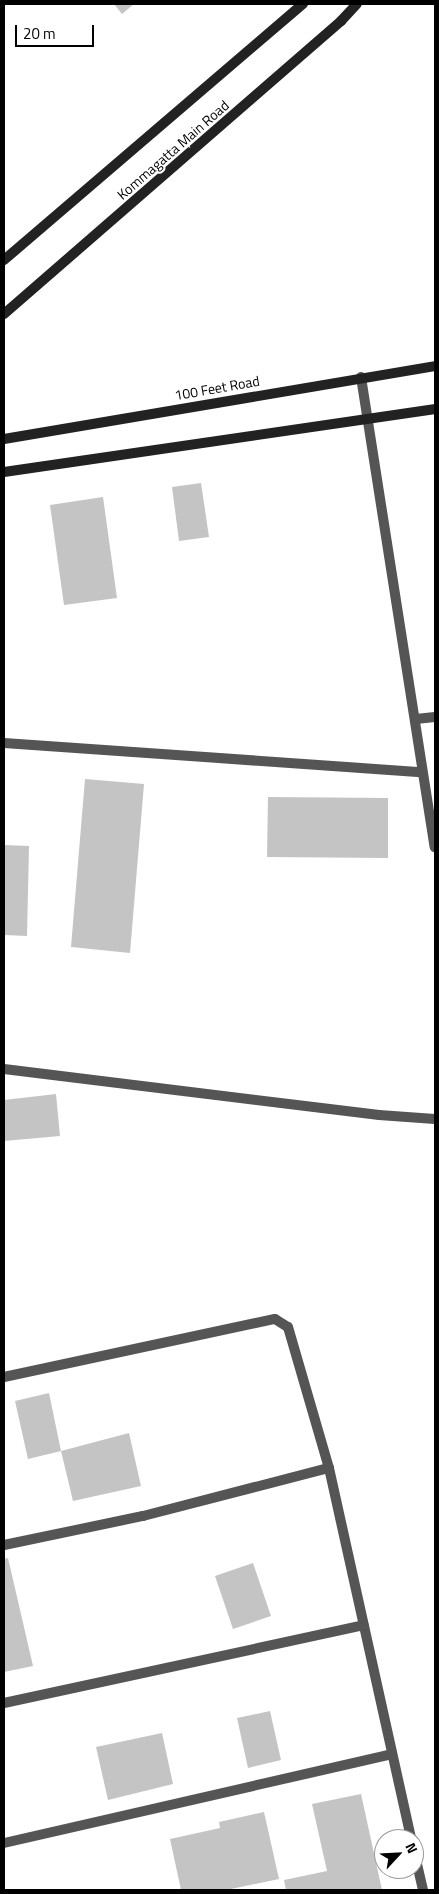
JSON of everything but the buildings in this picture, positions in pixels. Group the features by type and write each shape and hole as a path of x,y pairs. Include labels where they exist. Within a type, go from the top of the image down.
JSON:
{"main road":[{"name":"Kommagatta Main Road","path":"4,260 303,4"},
{"name":"Kommagatta Main Road","path":"4,314 334,28 357,4"},
{"name":"100 Feet Road","path":"4,440 361,377 435,366"},
{"path":"4,472 435,409"}],"street":[{"path":"361,377 416,719 421,772 435,847"},
{"path":"416,719 435,717"},
{"path":"4,743 421,772"},
{"path":"4,1069 369,1114 435,1119"},
{"path":"4,1377 275,1319 288,1327 328,1468 409,1829"},
{"path":"4,1545 143,1516 328,1468"},
{"path":"4,1703 364,1625"},
{"path":"4,1844 392,1754"}]}
